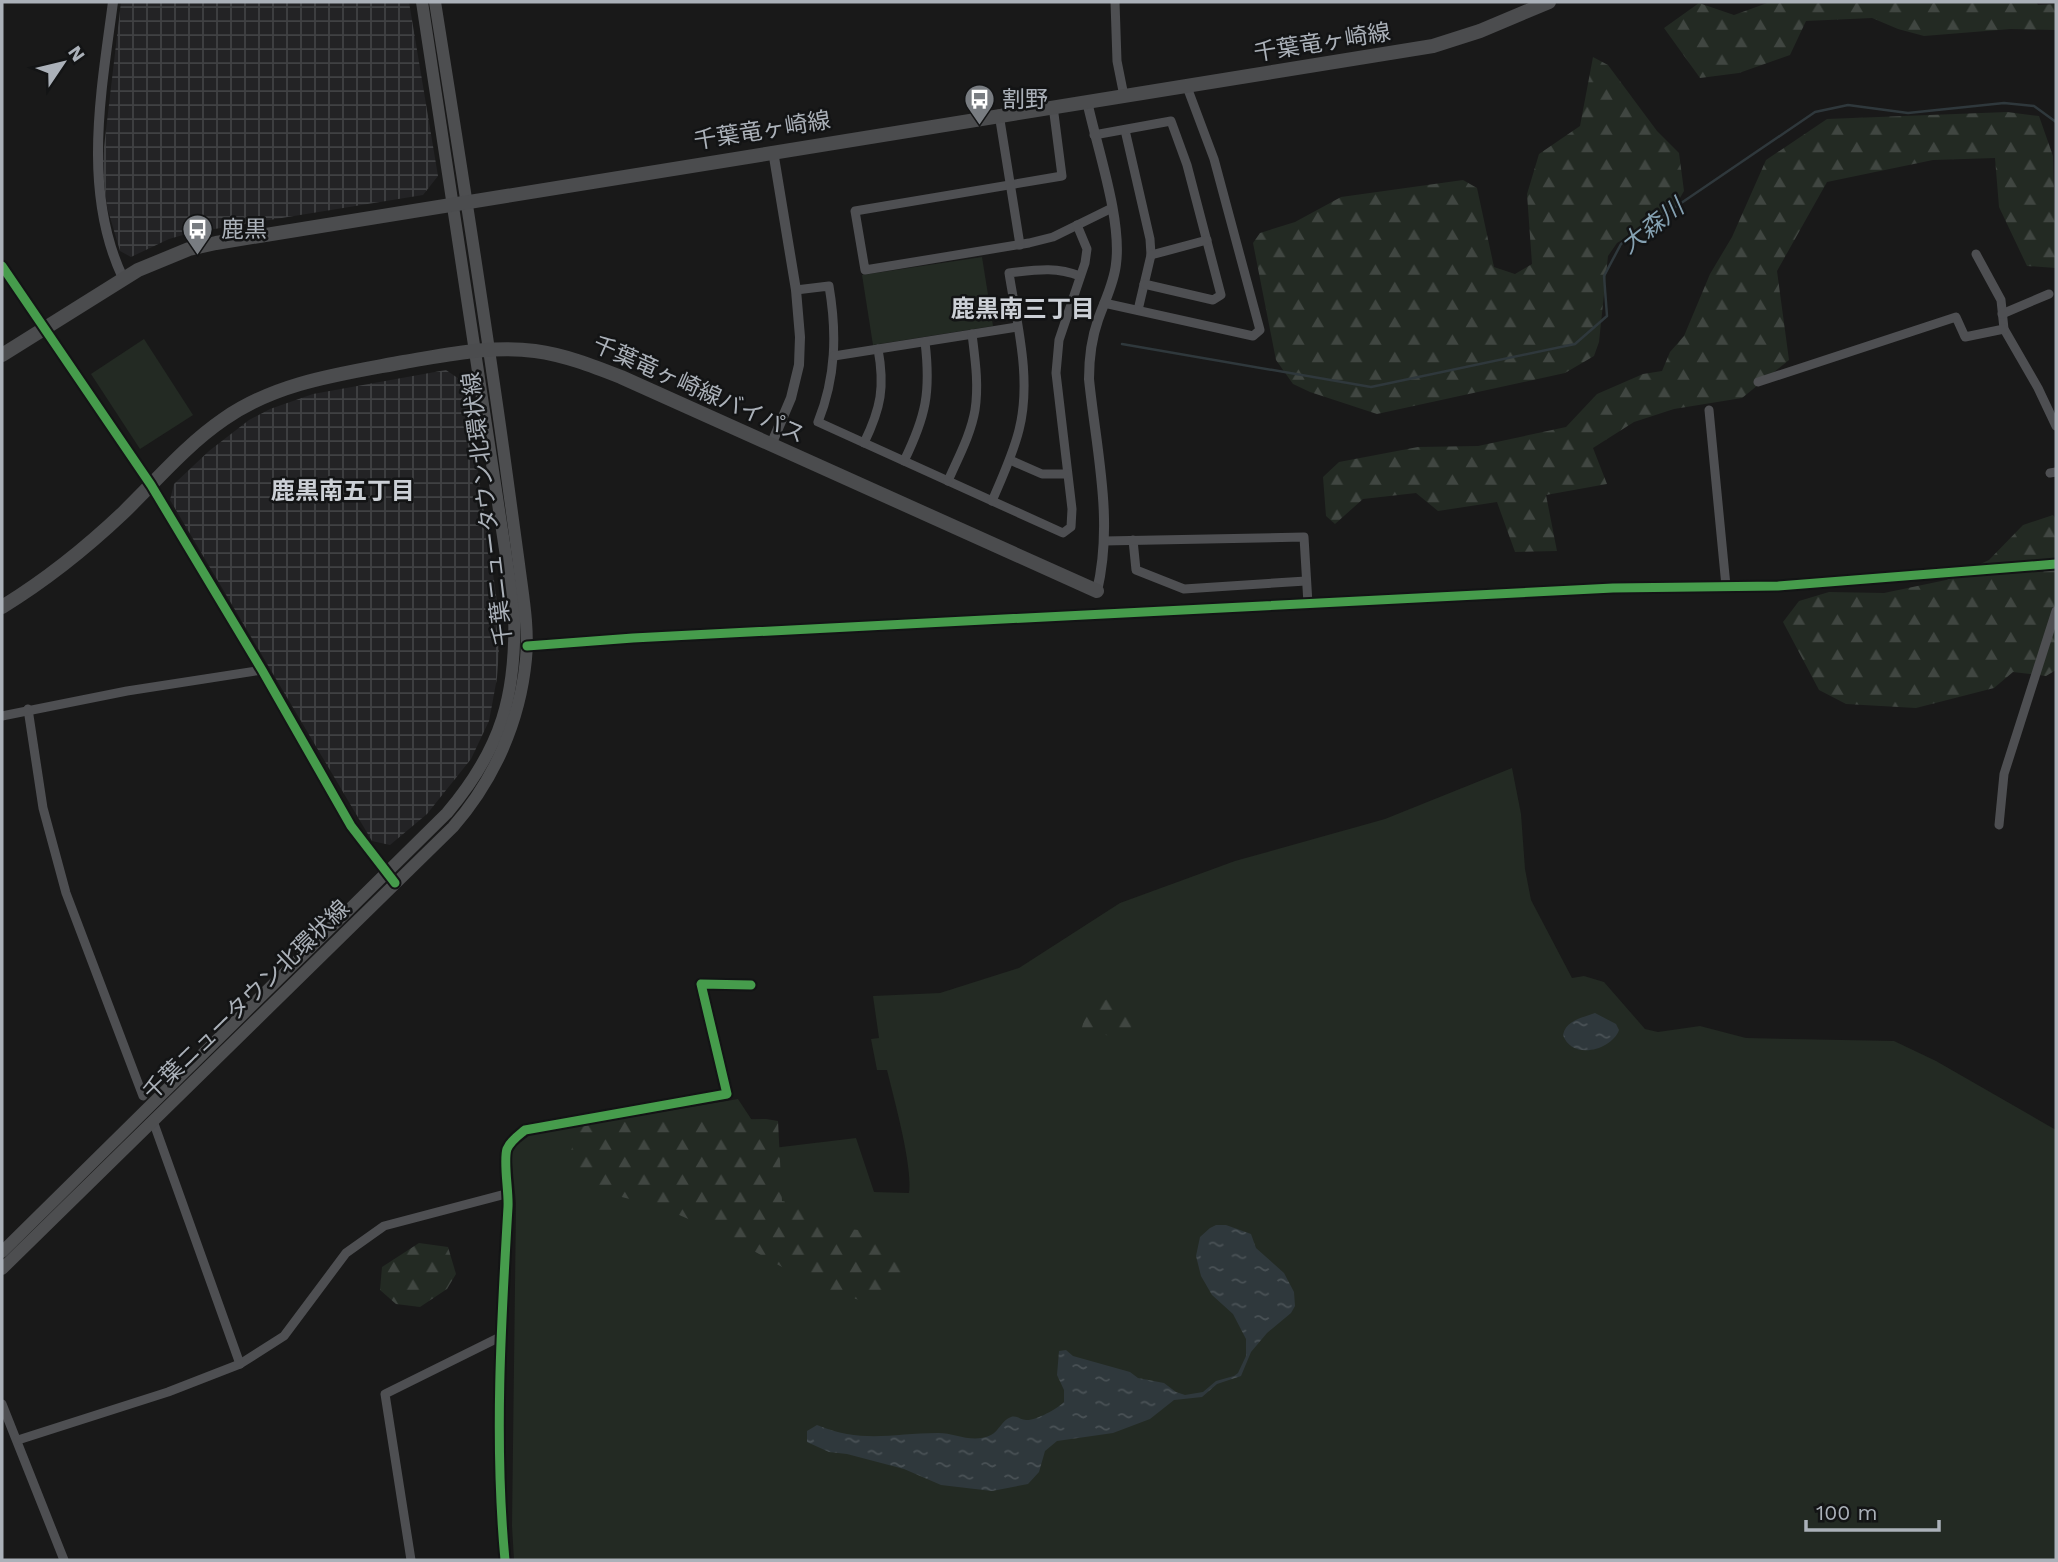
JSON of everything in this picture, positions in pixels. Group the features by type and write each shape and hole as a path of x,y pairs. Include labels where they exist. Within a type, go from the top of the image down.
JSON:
{"main road":[{"name":"千葉ニュータウン北環状線","path":"422,2 460,202"},
{"name":"千葉ニュータウン北環状線","path":"2,1252 390,879 466,812 494,767 516,713 525,672 525,607 482,350 435,2"},
{"name":"千葉竜ヶ崎線","path":"2,355 123,278 164,259 216,243 999,114 1187,87 1433,46 1480,31 1549,2"},
{"name":"千葉ニュータウン北環状線","path":"2,1269 153,1121 390,879 447,813 483,765 504,716 513,672 514,610 482,350"},
{"name":"千葉竜ヶ崎線バイパス","path":"2,607 57,570 107,528 215,425 244,406 286,387 338,374 482,350 535,351 572,359 621,377 1097,591"}],"street":[{"path":"113,2 97,163 98,193 109,242 123,278"},
{"path":"1115,2 1118,61 1124,96"},
{"path":"1104,303 1253,336 1260,330 1214,159 1187,87"},
{"path":"1087,101 1117,235 1115,274 1092,341 1089,379 1103,486 1104,541 1097,591"},
{"path":"1053,106 1062,176 855,211 866,270 1020,245 1053,237 1112,208"},
{"path":"999,114 1020,245"},
{"path":"1094,135 1171,121 1187,165 1221,295 1213,300 1144,284"},
{"path":"1125,130 1151,255 1138,310"},
{"path":"771,445 791,398 799,365 800,337 796,290 773,151"},
{"path":"796,290 829,286 834,311 834,356 830,390 818,422 1063,533 1072,527 1072,509 1056,373 1059,340 1087,249 1077,225"},
{"path":"1151,255 1207,240"},
{"path":"1976,254 2001,300 2004,328 2056,426"},
{"path":"2,267 151,485 262,670 351,826 390,879"},
{"path":"992,501 1010,460 1020,428 1024,394 1023,360 1009,273 1048,268 1065,270 1080,276"},
{"path":"2002,314 2049,294"},
{"path":"1758,382 1956,317 1965,337 2004,328"},
{"path":"834,356 1017,327"},
{"path":"948,481 964,447 975,410 977,372 972,334"},
{"path":"904,461 918,433 927,404 929,373 925,342"},
{"path":"864,443 881,398 883,374 878,349"},
{"path":"1709,411 1726,586"},
{"path":"1010,460 1042,474 1067,474"},
{"path":"1104,541 1304,537 1308,604"},
{"path":"1133,540 1136,570 1184,589 1306,581"},
{"path":"527,646 1613,588 1778,586 2056,564"},
{"path":"1999,825 2004,774 2056,611"},
{"path":"2,716 127,691 262,670"},
{"path":"27,709 43,808 66,893 143,1096"},
{"path":"505,1560 502,1525 500,1337 509,1193 506,1151 512,1141 525,1130 727,1094 701,984 751,985"},
{"path":"153,1121 240,1364"},
{"path":"18,1440 168,1392 240,1364 284,1336 346,1253 384,1226 509,1193"},
{"path":"411,1560 385,1394 500,1337"},
{"path":"2,1404 64,1560"}],"shaded area":[{"path":"121,2 409,2 438,176 423,195 190,233 169,239 131,257 120,251 107,207 102,164"},
{"path":"446,370 465,383 496,594 499,649 497,678 489,721 471,759 427,814 390,845 372,841 170,500 174,484 209,451 249,420 270,409 313,394"}],"green space":[{"path":"1770,2 2036,2 2038,5 2056,4 2056,30 2011,29 1924,36 1872,18 1806,21 1790,55 1739,73 1700,78 1664,28 1699,3 1734,15"},
{"path":"1593,57 1608,65 1657,131 1679,153 1684,191 1674,208 1617,243 1608,256 1599,342 1594,356 1565,373 1377,414 1293,384 1276,360 1253,243 1260,233 1295,222 1341,197 1463,180 1477,188 1494,267 1515,274 1532,264 1527,194 1539,154 1580,126"},
{"path":"2007,112 2039,116 2053,156 2056,268 2027,266 1999,207 1995,158 1933,160 1827,182 1777,271 1789,360 1742,398 1674,409 1634,422 1593,448 1607,484 1546,495 1557,551 1515,552 1497,502 1438,511 1416,493 1363,499 1335,524 1326,516 1323,477 1339,462 1418,447 1478,446 1566,427 1597,394 1643,374 1662,371 1670,352 1684,336 1710,274 1732,237 1766,160 1827,119"},
{"path":"982,257 993,326 873,345 862,275"},
{"path":"144,339 193,415 140,449 91,374"},
{"path":"2053,515 2056,519 2056,670 2046,676 2013,672 1994,688 1916,708 1846,704 1819,690 1783,622 1799,601 1829,592 1884,593 1946,580 1989,560 2023,525"},
{"path":"1512,768 1521,814 1525,869 1531,900 1572,978 1584,976 1604,982 1645,1029 1658,1032 1700,1026 1746,1038 1894,1041 1936,1061 2056,1130 2056,1560 514,1560 512,1526 516,1203 511,1153 531,1134 738,1099 773,1148 856,1138 874,1192 909,1193 906,1150 894,1098 887,1070 877,1070 871,1039 879,1038 873,996 940,993 1019,968 1120,903 1235,861 1385,819"},
{"path":"1114,997 1133,1013 1130,1039 1081,1031 1091,1008"},
{"path":"778,1121 782,1201 814,1205 830,1227 868,1231 896,1249 904,1278 894,1291 859,1300 814,1285 727,1236 661,1207 610,1194 584,1179 570,1154 579,1127 609,1122"},
{"path":"419,1243 448,1247 456,1274 447,1289 420,1307 396,1304 380,1290 382,1267"}],"water":[{"path":"1595,1013 1616,1024 1619,1030 1615,1037 1609,1043 1592,1050 1575,1048 1568,1043 1563,1035 1567,1026"},
{"path":"1216,1225 1226,1225 1251,1234 1256,1248 1284,1273 1294,1292 1295,1306 1251,1352 1241,1376 1217,1384 1202,1397 1174,1400 1150,1419 1113,1433 1057,1441 1045,1451 1039,1472 1028,1484 992,1491 941,1485 904,1469 829,1452 807,1442 807,1431 817,1425 864,1436 945,1433 977,1438 991,1435 1011,1417 1035,1419 1064,1402 1064,1390 1057,1375 1059,1351 1066,1350 1073,1356 1130,1372 1138,1378 1164,1383 1185,1395 1203,1392 1216,1381 1234,1376 1246,1356 1246,1339 1233,1314 1212,1295 1201,1276 1196,1256 1200,1237"}],"waterway":[{"name":"大森川","path":"1122,344 1371,387 1575,344 1607,316 1604,276 1621,244 1815,112 1848,105 1908,113 2004,103 2034,106 2056,122"}],"cycle path":[{"path":"2,266 151,485 262,670 351,826 395,883"},
{"path":"527,646 633,638 1613,588 1778,586 2056,564"},
{"path":"505,1560 499,1428 508,1207 507,1149 525,1130 727,1094 701,984 751,985"}],"place":[{"name":"割野","path":"979,126"},
{"name":"鹿黒","path":"198,256"}],"district":[{"name":"鹿黒南三丁目","path":"1023,309"},
{"name":"鹿黒南五丁目","path":"343,491"}]}
